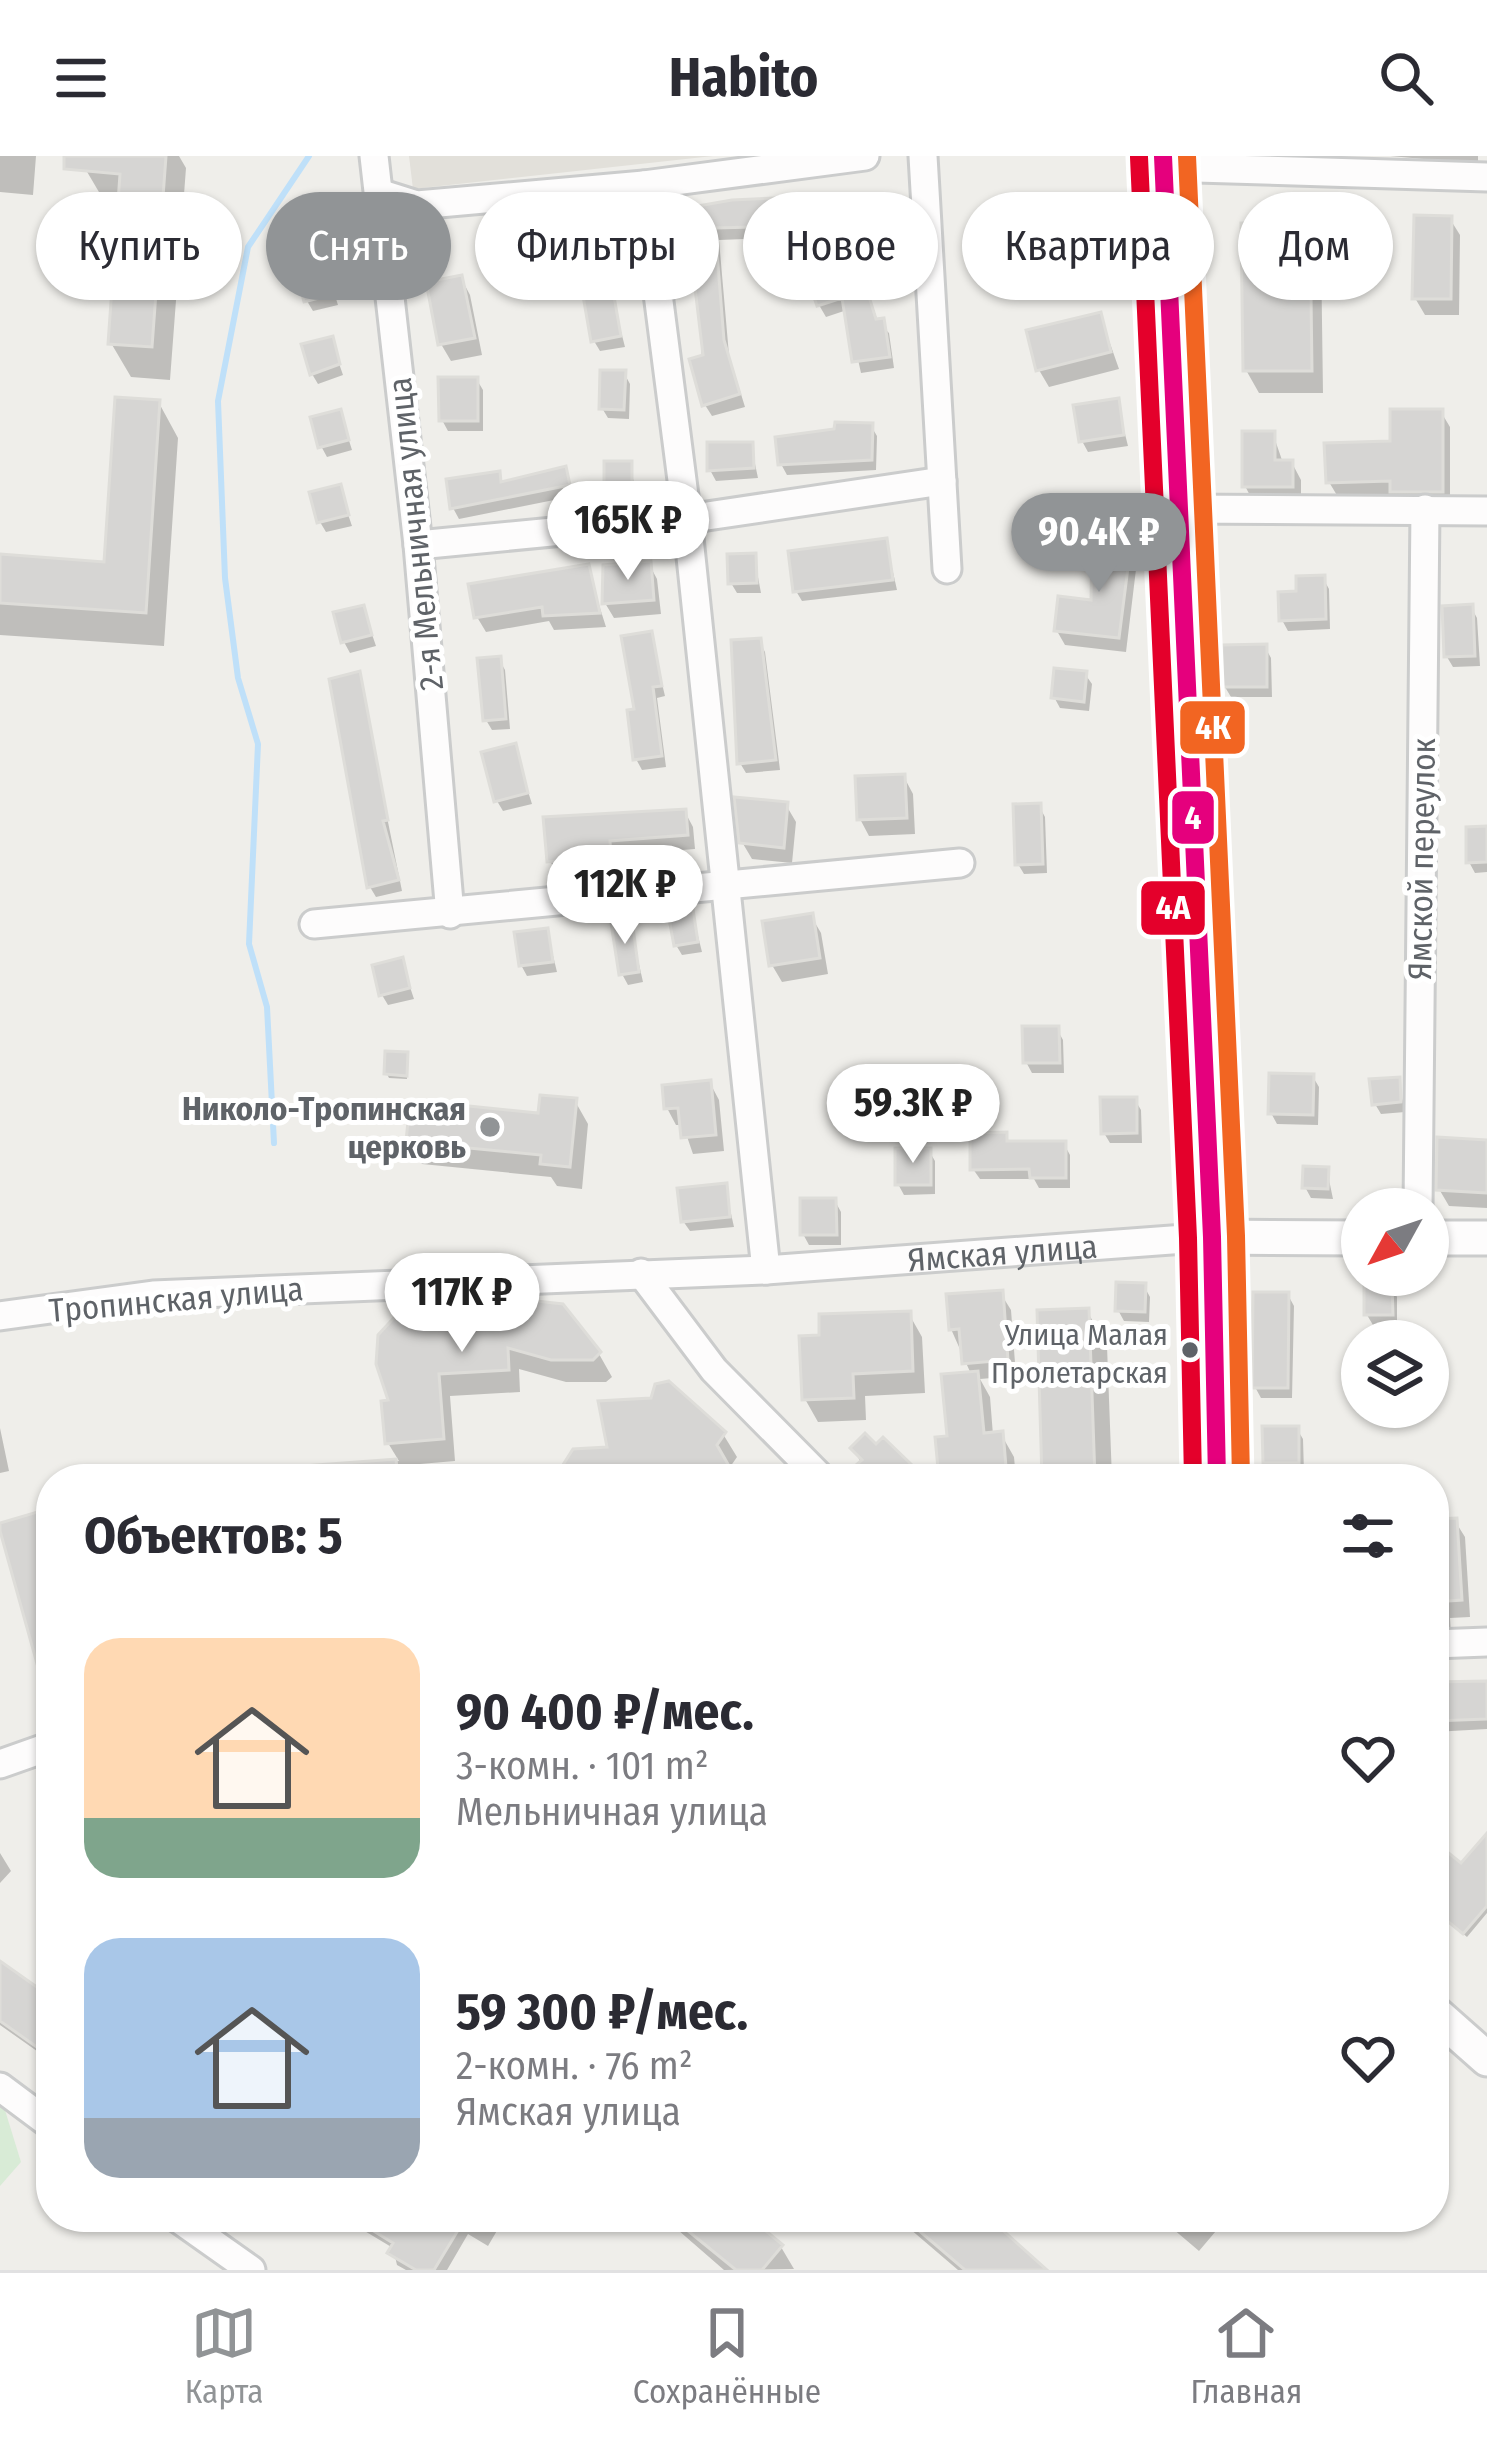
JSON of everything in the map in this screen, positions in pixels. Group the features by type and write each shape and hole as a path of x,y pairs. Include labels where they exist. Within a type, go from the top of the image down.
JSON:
{"street":[{"name":"2-я Мельничная улица","path":"374,156 379,192"},
{"path":"451,203 644,185 866,156"},
{"path":"923,156 947,569"},
{"path":"1217,1464 1212,1237 1163,161 1487,177"},
{"path":"644,185 687,519 766,1270"},
{"name":"2-я Мельничная улица","path":"391,300 450,914"},
{"path":"418,545 687,519 942,481"},
{"path":"1176,509 1487,511"},
{"name":"Ямской переулок","path":"1418,1188 1425,509"},
{"path":"314,924 726,889 960,863"},
{"name":"Ямская улица","path":"641,1273 766,1270 1212,1237 1341,1238"},
{"path":"1449,1238 1487,1238"},
{"path":"641,1273 713,1370 807,1464"},
{"name":"Тропинская улица","path":"0,1316 153,1294 641,1273"},
{"path":"1449,1643 1487,1642"},
{"path":"0,1764 36,1751"},
{"path":"1449,2025 1487,2059"},
{"path":"0,2087 36,2114"},
{"path":"197,2232 251,2270"}],"shaded area":[{"path":"409,156 713,156 413,189"}],"green space":[{"path":"0,2094 21,2162 0,2186"}],"building":[{"path":"64,156 166,156 163,192 119,192 120,174 64,169"},
{"path":"743,199 743,227 719,228 719,202"},
{"path":"1414,215 1452,216 1451,299 1412,299"},
{"path":"462,275 475,338 438,345 429,300 451,300 451,277"},
{"path":"719,278 724,340 740,394 702,406 689,359 703,355 696,300 719,300"},
{"path":"111,300 155,300 152,347 108,344"},
{"path":"584,300 615,300 621,336 591,342"},
{"path":"842,300 870,300 876,319 884,318 890,357 852,362"},
{"path":"1242,300 1311,300 1312,371 1243,371"},
{"path":"1101,312 1111,352 1036,371 1026,330"},
{"path":"333,336 340,364 310,375 301,344"},
{"path":"600,370 626,370 624,410 599,409"},
{"path":"438,377 478,377 478,421 439,421"},
{"path":"115,397 160,400 146,613 0,603 0,554 104,562"},
{"path":"1119,398 1124,435 1079,442 1073,405"},
{"path":"341,409 349,440 318,448 310,417"},
{"path":"1390,409 1443,409 1443,492 1390,492 1390,481 1326,483 1324,443 1390,441"},
{"path":"835,422 873,423 872,460 778,465 775,437 834,429"},
{"path":"1242,431 1275,431 1275,460 1293,460 1293,487 1242,487"},
{"path":"707,442 753,442 754,468 707,471"},
{"path":"604,461 632,461 632,483 604,482"},
{"path":"566,466 570,485 450,509 446,479 500,471 501,482"},
{"path":"341,484 349,515 317,523 309,492"},
{"path":"887,538 893,580 793,592 788,551"},
{"path":"1092,543 1131,544 1119,638 1054,631 1058,596 1091,600"},
{"path":"756,553 757,583 728,584 727,554"},
{"path":"651,561 654,600 602,604 603,565"},
{"path":"589,564 600,613 543,616 542,607 474,618 468,584"},
{"path":"1325,575 1326,619 1279,621 1278,592 1296,591 1296,576"},
{"path":"1473,604 1475,656 1444,657 1442,606"},
{"path":"364,605 372,635 341,643 333,612"},
{"path":"652,631 662,686 653,687 662,756 633,760 627,710 634,709 621,636"},
{"path":"761,638 776,760 737,764 731,640"},
{"path":"1267,644 1267,687 1222,687 1222,645"},
{"path":"501,656 506,719 483,721 477,658"},
{"path":"1054,668 1087,671 1084,702 1051,698"},
{"path":"360,671 388,820 383,821 399,880 367,888 329,679"},
{"path":"516,743 528,793 494,802 481,752"},
{"path":"905,774 907,818 857,820 855,776"},
{"path":"734,797 788,802 784,848 739,843"},
{"path":"1041,803 1043,864 1015,865 1013,804"},
{"path":"686,809 688,835 610,841 611,857 547,862 543,817"},
{"path":"1487,826 1487,862 1466,863 1466,827"},
{"path":"693,909 698,942 674,946 668,913"},
{"path":"813,913 820,958 769,966 762,921"},
{"path":"632,920 639,972 619,975 611,923"},
{"path":"548,928 553,962 519,966 514,932"},
{"path":"403,957 410,988 379,996 372,965"},
{"path":"1022,1026 1059,1026 1060,1063 1023,1063"},
{"path":"385,1051 408,1052 407,1076 384,1074"},
{"path":"1269,1073 1314,1074 1313,1115 1268,1114"},
{"path":"1400,1077 1401,1102 1372,1105 1369,1079"},
{"path":"711,1080 716,1135 681,1138 678,1108 664,1109 662,1085"},
{"name":"Николо-Тропинская церковь","path":"540,1095 577,1098 570,1167 540,1164 541,1155 406,1142 410,1100 538,1113"},
{"path":"1100,1097 1137,1097 1137,1133 1101,1134"},
{"path":"1007,1132 1007,1141 1066,1141 1066,1178 1030,1178 1029,1169 970,1170 970,1133"},
{"path":"1437,1137 1487,1140 1487,1193 1436,1188"},
{"path":"895,1148 931,1148 931,1185 895,1185"},
{"path":"1303,1166 1329,1167 1328,1189 1302,1188"},
{"path":"727,1183 730,1217 681,1222 677,1188"},
{"path":"800,1198 836,1198 837,1235 800,1235"},
{"path":"1116,1282 1146,1283 1145,1312 1115,1311"},
{"path":"1003,1290 1008,1360 962,1364 959,1329 949,1330 946,1294"},
{"path":"1253,1292 1289,1292 1288,1388 1252,1388"},
{"path":"1364,1296 1392,1296 1393,1315 1364,1315"},
{"path":"505,1301 506,1310 530,1309 537,1301 563,1304 601,1352 593,1360 551,1360 508,1348 509,1370 439,1374 444,1439 385,1444 381,1401 388,1400 376,1364 378,1335 403,1308 407,1312 427,1302 465,1317 465,1304"},
{"path":"1089,1308 1094,1464 1042,1464 1037,1310"},
{"path":"911,1311 913,1371 853,1374 854,1398 802,1400 799,1336 819,1335 819,1314"},
{"path":"978,1371 984,1433 1003,1431 1006,1464 938,1464 935,1437 947,1436 941,1374"},
{"path":"669,1381 726,1432 717,1445 728,1464 564,1464 573,1449 607,1447 598,1401 651,1398 655,1384"},
{"path":"1262,1426 1299,1426 1299,1463 1263,1463"},
{"path":"865,1433 876,1444 883,1437 911,1464 857,1464 862,1460 850,1448"},
{"path":"396,1459 396,1464 330,1464"},
{"path":"36,1512 36,1660 0,1531 0,1523"},
{"path":"1449,1518 1457,1518 1462,1600 1449,1601"},
{"path":"1487,1681 1487,1719 1449,1720 1449,1682"},
{"path":"1487,1833 1487,1906 1463,1934 1449,1922 1449,1853 1461,1863"},
{"path":"0,1961 36,1986 36,2046 0,2021"},
{"path":"375,2232 457,2232 434,2270 416,2270 387,2253 393,2243"},
{"path":"689,2232 767,2232 783,2245 762,2270 736,2270"},
{"path":"921,2232 1005,2232 1047,2270 965,2270"}],"waterway":[{"path":"274,1143 267,1007 249,944 258,744 238,678 225,578 218,401 248,247 309,156"}],"transit line":[{"name":"4","path":"1163,156 1212,1237 1217,1464"},
{"name":"4К","path":"1187,156 1236,1236 1241,1464"},
{"name":"4А","path":"1139,157 1188,1238 1193,1464"}],"place":[{"name":"Николо-Тропинская церковь","path":"490,1127"},
{"name":"Улица Малая Пролетарская","path":"1190,1350"}]}
